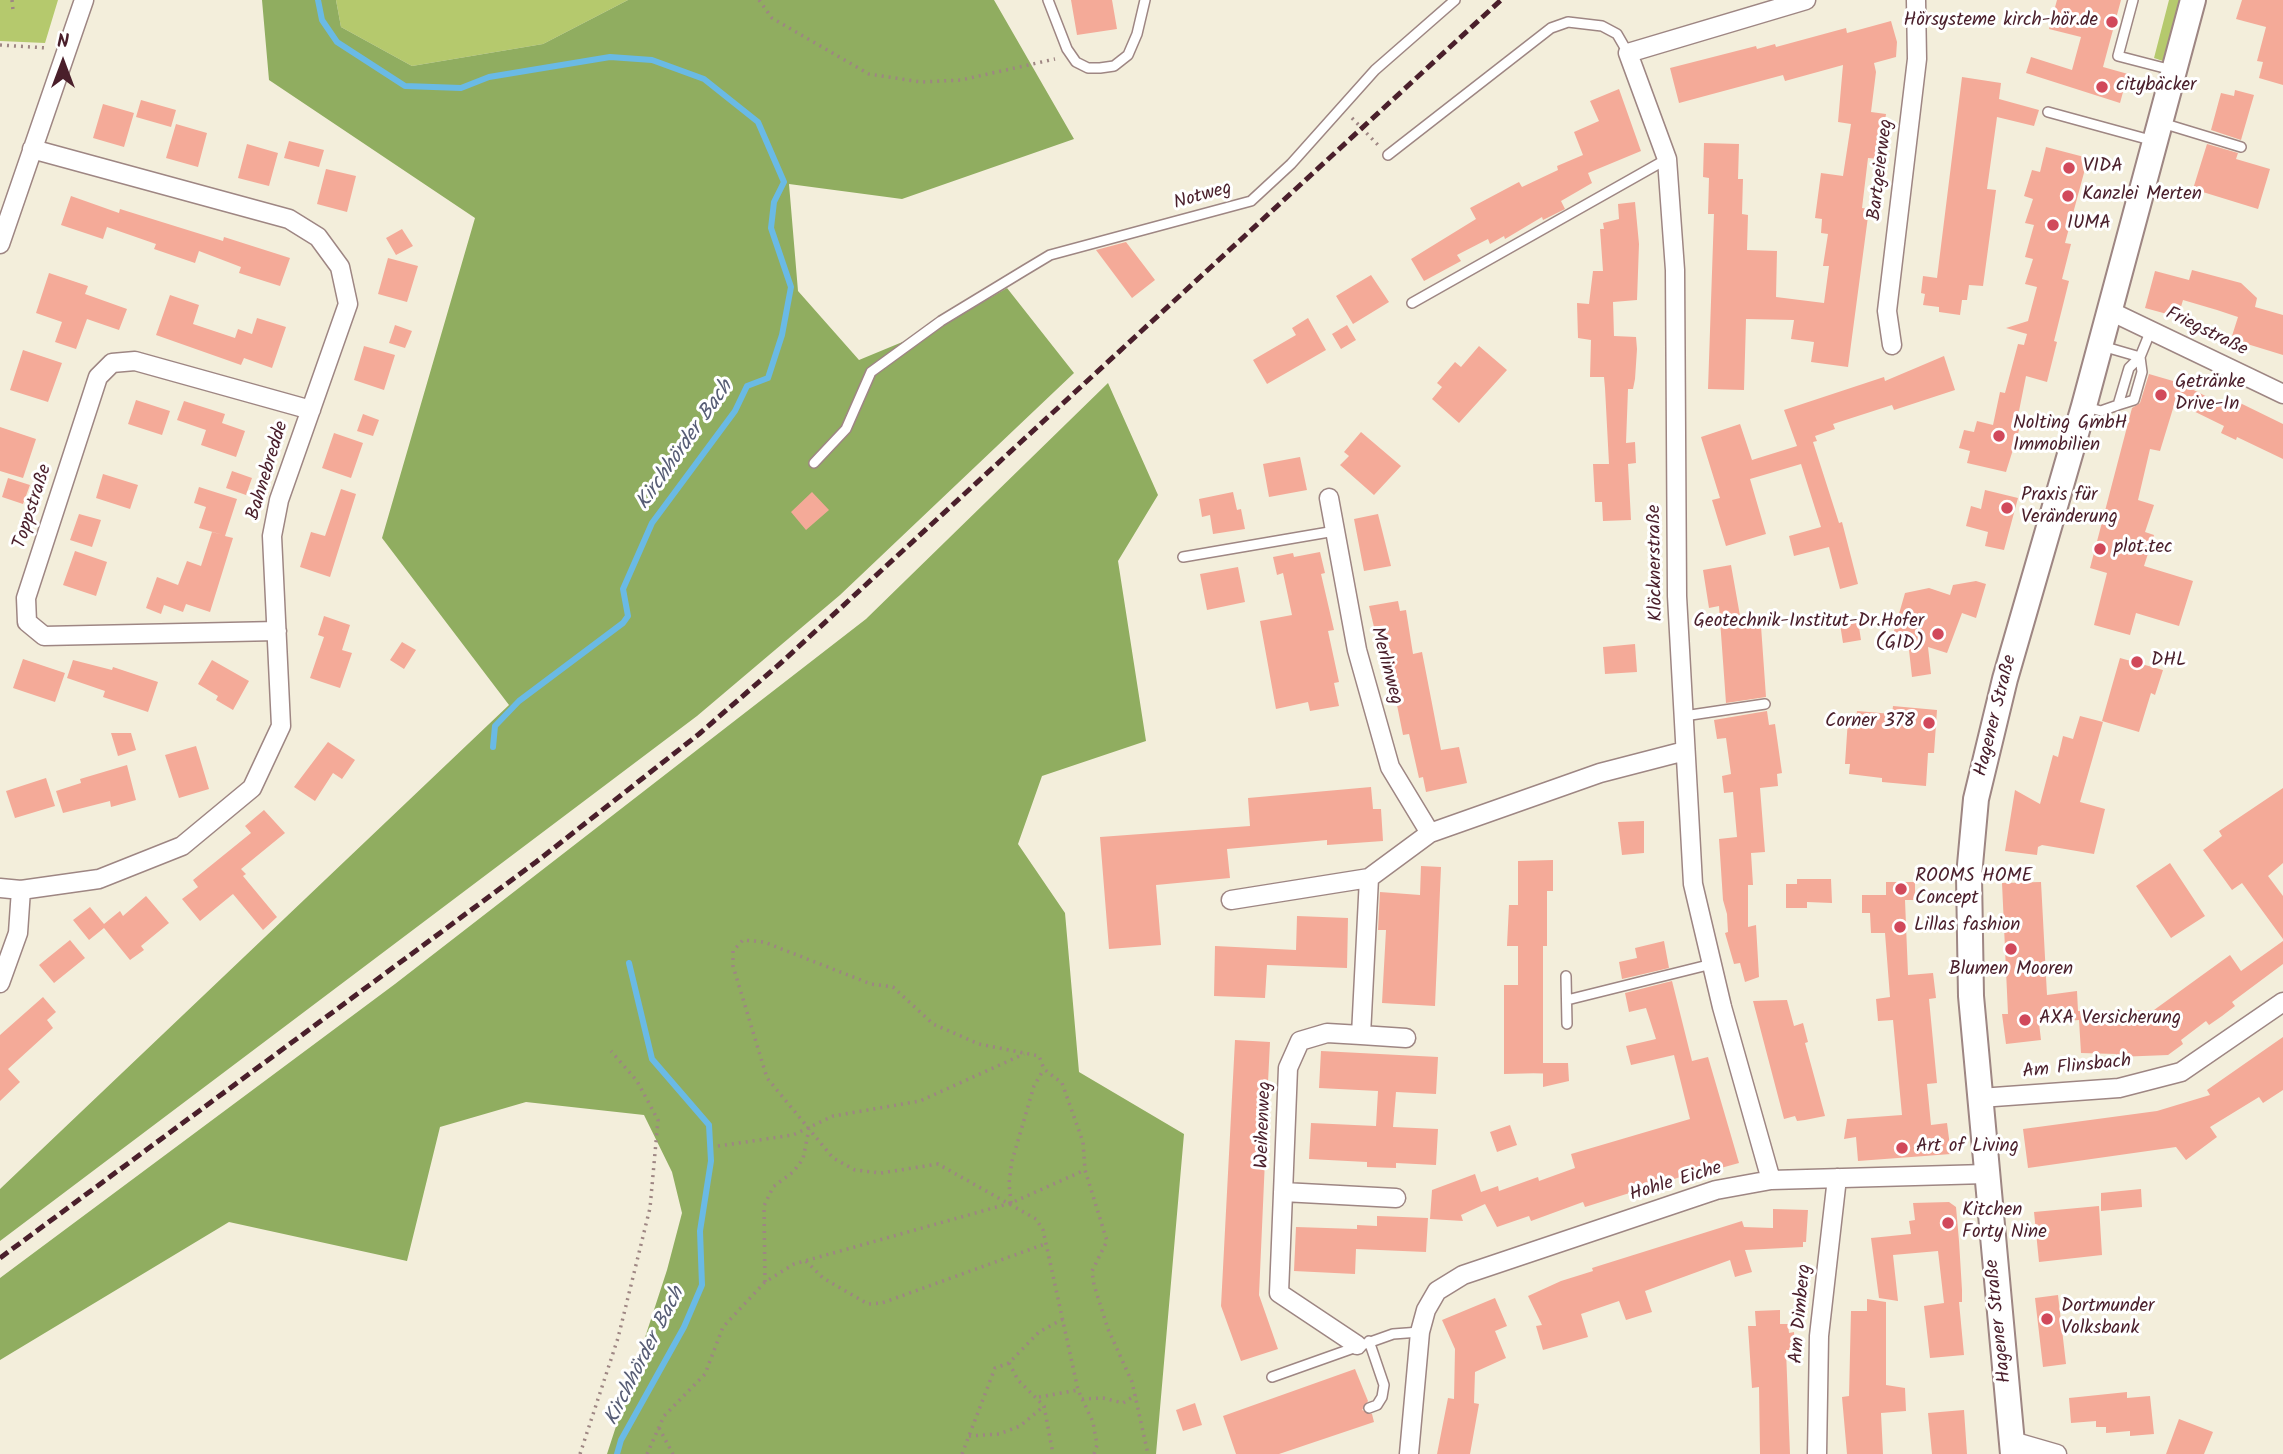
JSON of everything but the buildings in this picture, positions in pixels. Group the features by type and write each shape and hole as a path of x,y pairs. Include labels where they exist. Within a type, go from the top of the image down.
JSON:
{"main road":[{"name":"Hagener Straße","path":"2012,1448 1986,1174 1968,934 1969,871 1976,799 2005,679 2084,406 2193,0"}],"street":[{"path":"0,244 84,0"},
{"path":"1628,53 1805,0"},
{"name":"Bartgeierweg","path":"1892,345 1887,311 1917,59 1916,0"},
{"name":"Klöcknerstraße","path":"1628,53 1667,159 1675,270 1677,596 1693,884 1771,1180"},
{"name":"Bahnebredde","path":"0,888 21,890 99,879 182,846 252,788 281,726 272,536 279,500 348,304 340,267 318,237 289,219 32,149"},
{"name":"Friegstraße","path":"2110,311 2283,394"},
{"name":"Toppstraße","path":"277,631 44,636 27,622 26,598 98,377 112,363 135,360 311,410"},
{"name":"Merlinweg","path":"1329,498 1357,650 1391,767 1416,815 1430,832"},
{"path":"1231,900 1369,878 1430,832 1600,773 1685,751"},
{"path":"1361,1035 1369,878"},
{"path":"0,983 18,933 21,890"},
{"name":"Am Flinsbach","path":"1980,1098 2119,1088 2181,1072 2283,1002"},
{"name":"Weihenweg","path":"1363,1343 1279,1293 1288,1068 1300,1041 1327,1033 1406,1038"},
{"name":"Hohle Eiche","path":"1409,1454 1420,1332 1426,1310 1437,1291 1463,1275 1716,1190 1771,1180 1986,1174"},
{"name":"Am Dimberg","path":"1817,1454 1819,1336 1837,1178"},
{"name":"Weihenweg","path":"1283,1192 1396,1198"},
{"path":"2012,1448 2057,1454"}],"lane":[{"path":"1048,0 1073,57 1088,68 1114,66 1128,55 1137,34 1145,0"},
{"name":"Notweg","path":"814,463 846,429 871,372 941,321 1050,255 1251,201 1343,109 1375,70 1455,0"},
{"path":"2133,0 2118,56 2174,70"},
{"name":"Klöcknerstraße","path":"1388,155 1551,28 1568,22 1602,26 1618,34 1628,53"},
{"path":"2048,111 2241,147"},
{"path":"1412,303 1667,159"},
{"path":"2084,406 2101,411 2118,405 2129,368 2140,357 2151,330"},
{"path":"2100,345 2140,357"},
{"path":"1183,557 1335,531"},
{"path":"1684,716 1765,704"},
{"path":"1567,1000 1712,964"},
{"path":"1566,976 1567,1024"},
{"path":"1272,1377 1363,1343 1393,1334 1420,1332"},
{"path":"1363,1343 1384,1385 1377,1405 1369,1408"}],"path":[{"path":"12,0 13,10"},
{"path":"759,0 772,18 869,74 921,82 961,80 1073,57"},
{"path":"0,45 42,47"},
{"path":"1343,109 1388,155"},
{"path":"1094,1454 1097,1445 1093,1422 1078,1390 1046,1244 1036,1219 938,1164 881,1173 855,1170 833,1158 817,1140 810,1126 767,1078 733,966 733,951 743,940 764,942 871,985 893,987 933,1024 955,1036 1000,1050 1040,1056 1044,1069 1062,1083 1083,1142 1085,1170 1107,1241 1092,1271 1094,1286 1136,1395 1148,1454"},
{"path":"580,1454 618,1338 650,1208 658,1120 637,1081 611,1051"},
{"path":"718,1146 793,1135 833,1116 920,1101 1026,1053"},
{"path":"1011,1203 1009,1183 1012,1161 1034,1086 1044,1069"},
{"path":"765,1282 764,1206 773,1186 793,1172 803,1159 810,1126"},
{"path":"647,1454 664,1416 705,1374 723,1327 765,1282 806,1261 1011,1203 1085,1170"},
{"path":"806,1261 823,1278 867,1304 882,1303 1046,1244"},
{"path":"962,1454 995,1368 1009,1363 1040,1332 1062,1319"},
{"path":"1009,1363 1018,1380 1038,1397 1044,1406 1054,1454"},
{"path":"1038,1397 1078,1390"},
{"path":"1082,1399 1102,1398 1123,1403 1136,1395"},
{"path":"969,1436 999,1434 1020,1426 1044,1406"},
{"path":"659,1428 673,1454"}],"green space":[{"path":"0,0 58,0 45,43 0,41"},
{"path":"262,0 336,0 341,27 412,66 543,44 628,0 994,0 1074,139 902,199 789,184 798,291 859,360 941,326 1007,288 1074,373 840,595 697,716 0,1241 0,1189 509,705 382,538 475,218 269,80"},
{"path":"336,0 628,0 543,44 412,66 341,27"},
{"path":"2169,0 2180,0 2163,61 2154,58"},
{"path":"1108,383 1158,495 1118,561 1146,741 1042,776 1018,844 1065,913 1079,1072 1184,1134 1156,1454 607,1454 667,1270 682,1213 672,1172 644,1115 526,1102 440,1127 407,1261 229,1222 0,1360 0,1278 395,984 866,619"}],"waterway":[{"name":"Kirchhörder Bach","path":"318,0 322,20 337,42 405,86 461,88 489,77 610,57 652,60 704,79 758,122 784,182 774,202 771,228 791,287 782,335 768,378 747,386 735,411 652,523 623,589 628,616 623,623 519,701 495,726 493,747"},
{"name":"Kirchhörder Bach","path":"617,1454 621,1440 684,1327 702,1285 700,1231 711,1161 709,1125 652,1059 629,963"}],"railway":[{"path":"0,1258 536,862 699,734 783,661 1501,0"}],"place":[{"name":"Hörsysteme kirch-hör.de","path":"2112,22"},
{"name":"citybäcker","path":"2102,87"},
{"name":"VIDA","path":"2069,168"},
{"name":"Kanzlei Merten","path":"2068,196"},
{"name":"IUMA","path":"2053,225"},
{"name":"Getränke Drive-In","path":"2161,395"},
{"name":"Nolting GmbH Immobilien","path":"1999,436"},
{"name":"Praxis für Veränderung","path":"2007,508"},
{"name":"plot.tec","path":"2100,549"},
{"name":"Geotechnik-Institut-Dr.Hofer (GID)","path":"1938,634"},
{"name":"DHL","path":"2137,662"},
{"name":"Corner 378","path":"1929,723"},
{"name":"ROOMS HOME Concept","path":"1901,889"},
{"name":"Lillas fashion","path":"1900,927"},
{"name":"Blumen Mooren","path":"2011,949"},
{"name":"AXA Versicherung","path":"2025,1020"},
{"name":"Art of Living","path":"1902,1148"},
{"name":"Kitchen Forty Nine","path":"1948,1223"},
{"name":"Dortmunder Volksbank","path":"2047,1319"}]}
